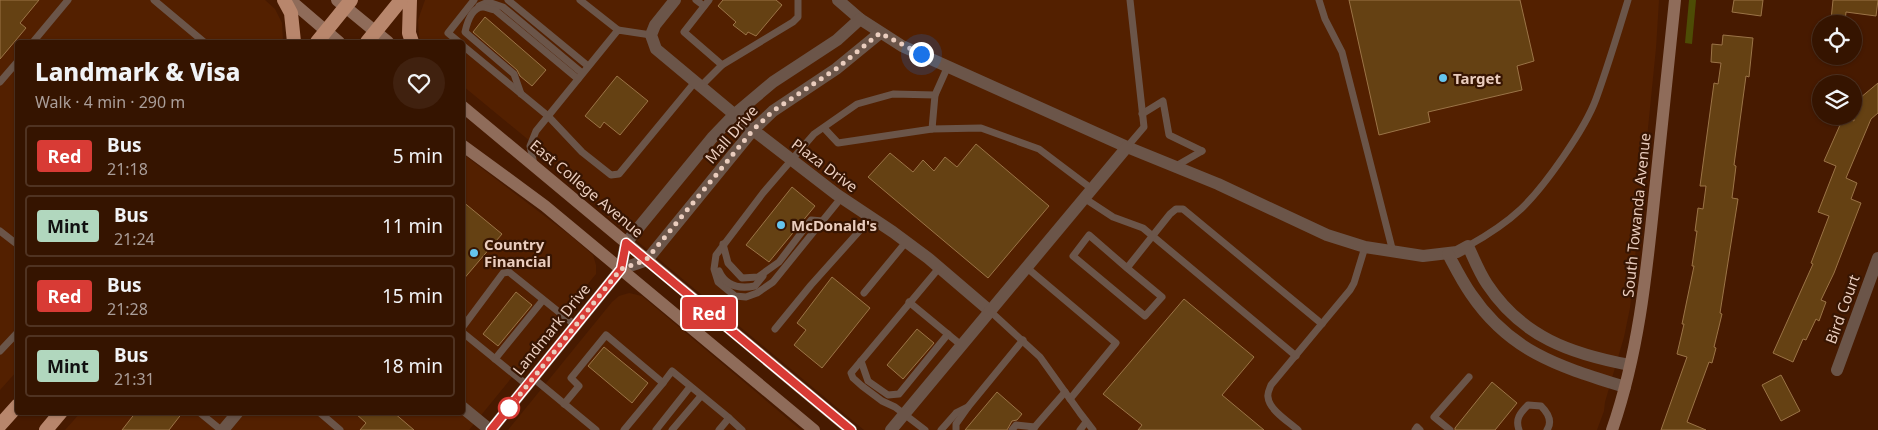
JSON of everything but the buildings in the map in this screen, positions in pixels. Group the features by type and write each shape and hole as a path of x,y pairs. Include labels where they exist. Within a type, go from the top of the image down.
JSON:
{"highway":[{"path":"284,0 291,13 294,40"},
{"path":"371,37 401,0"},
{"path":"410,0 408,27 411,40"},
{"path":"319,40 344,2"},
{"path":"0,425 15,408"},
{"path":"46,430 58,415"}],"main road":[{"path":"290,0 337,40"},
{"name":"South Towanda Avenue","path":"1612,430 1636,344 1645,284 1675,0"},
{"path":"344,2 371,37"},
{"name":"East College Avenue","path":"465,108 851,430"},
{"path":"465,147 545,206 814,430"}],"street":[{"path":"651,35 655,25 675,0"},
{"path":"838,0 860,19 902,46 1127,147 1218,184 1328,235 1365,247 1423,256 1448,254 1468,246 1491,289 1510,312 1527,327 1554,344 1568,350 1630,366"},
{"name":"Mall Drive","path":"626,243 712,138 735,114 773,82 837,40 860,19"},
{"name":"Mall Drive","path":"646,260 753,130 773,111 836,69 880,33"},
{"name":"Plaza Drive","path":"651,35 656,49 753,130 841,198 906,242 990,311"},
{"path":"891,430 1127,147"},
{"name":"Landmark Drive","path":"490,430 621,269 626,243"},
{"path":"1448,254 1470,294 1503,331 1528,350 1555,364 1625,387"},
{"name":"Bird Court","path":"1837,370 1878,258"},
{"path":"621,269 646,260"},
{"path":"465,409 490,430"},
{"path":"222,430 235,415"}],"lane":[{"path":"35,40 68,0"},
{"path":"154,0 202,40"},
{"path":"457,40 448,33 474,0"},
{"path":"508,0 588,66"},
{"path":"580,0 618,30 651,35"},
{"path":"696,0 706,3 684,32 722,65"},
{"path":"465,48 548,116 582,152 610,176 619,174 698,84 722,65 793,22 798,16 798,0"},
{"path":"1127,147 1144,127 1130,0"},
{"path":"1320,0 1325,19 1342,52 1393,252"},
{"path":"1468,246 1486,236 1521,209 1550,174 1578,134 1596,100 1628,0"},
{"path":"521,94 514,74 465,32 467,22 475,10 483,7 495,10 580,76"},
{"path":"534,165 530,146 536,130 618,30"},
{"path":"0,82 15,64"},
{"path":"932,129 935,95 948,66"},
{"path":"841,198 773,282 758,294 746,297 735,296 718,282 714,269 716,255 722,244 814,134 857,104 892,94 935,95"},
{"path":"1142,114 1163,101 1169,135 1202,151 1176,166"},
{"path":"824,128 838,143 932,129 981,128 1038,149 1113,217 1143,228 1296,356"},
{"path":"1127,268 1170,214 1176,209 1182,209 1322,324"},
{"path":"775,329 810,285 871,218"},
{"path":"722,244 728,263 742,278 758,277 779,262 811,220 823,221"},
{"path":"0,231 15,243"},
{"path":"1089,235 1127,268 1162,297 1145,316 1073,256 1089,235"},
{"path":"864,293 906,242"},
{"path":"1298,430 1274,409 1268,397 1271,385 1354,283 1365,247"},
{"path":"715,262 722,278 741,288 755,286 766,272"},
{"path":"1026,267 1116,343 1070,399"},
{"path":"925,430 895,407 882,401 853,378 851,373 939,268"},
{"path":"465,324 503,273 509,272 575,325"},
{"path":"495,359 543,300"},
{"path":"909,302 961,345"},
{"path":"990,311 1040,357 1086,422 1094,430"},
{"path":"465,334 495,359 564,404 596,430"},
{"path":"861,361 868,381 888,395 899,394 948,334"},
{"path":"0,351 15,335"},
{"path":"564,404 579,386 572,378 606,335 662,383"},
{"path":"956,430 956,424 968,407 1023,340"},
{"path":"624,430 672,371 742,430"},
{"path":"1450,430 1434,417 1469,377"},
{"path":"656,430 690,387"},
{"path":"1012,430 1016,426 1034,428 1065,392"},
{"path":"672,430 701,396"},
{"path":"1519,430 1517,421 1520,413 1528,405 1541,406 1549,414 1550,426 1547,430"},
{"path":"940,430 956,412 968,407"},
{"path":"203,415 222,430"},
{"path":"322,415 340,430"},
{"path":"719,430 729,418"},
{"path":"1080,430 1086,422"},
{"path":"1415,430 1417,427 1420,430"}],"shaded area":[{"path":"0,0 265,0 275,9 282,23 283,40 15,40 15,373 0,390"},
{"path":"425,0 1659,0 1656,48 1630,308 1604,411 1597,430 864,430 607,216 548,156 465,88 465,40 420,40 418,20"},
{"path":"1689,0 1696,0 1692,44 1685,43"},
{"path":"465,156 571,236 593,255 596,274 469,430 65,430 78,415 465,415"},
{"path":"629,293 642,296 801,430 508,430 612,302 619,296"}],"bus line":[{"name":"Red","path":"491,430 621,269 626,243 851,430"}],"place":[{"name":"Target","path":"1443,78"},
{"name":"McDonald's","path":"781,225"},
{"name":"Country Financial","path":"474,253"}],"route":[{"path":"509,408 621,269 646,260 753,130 773,111 854,56 880,33 902,46 921,54"}]}
